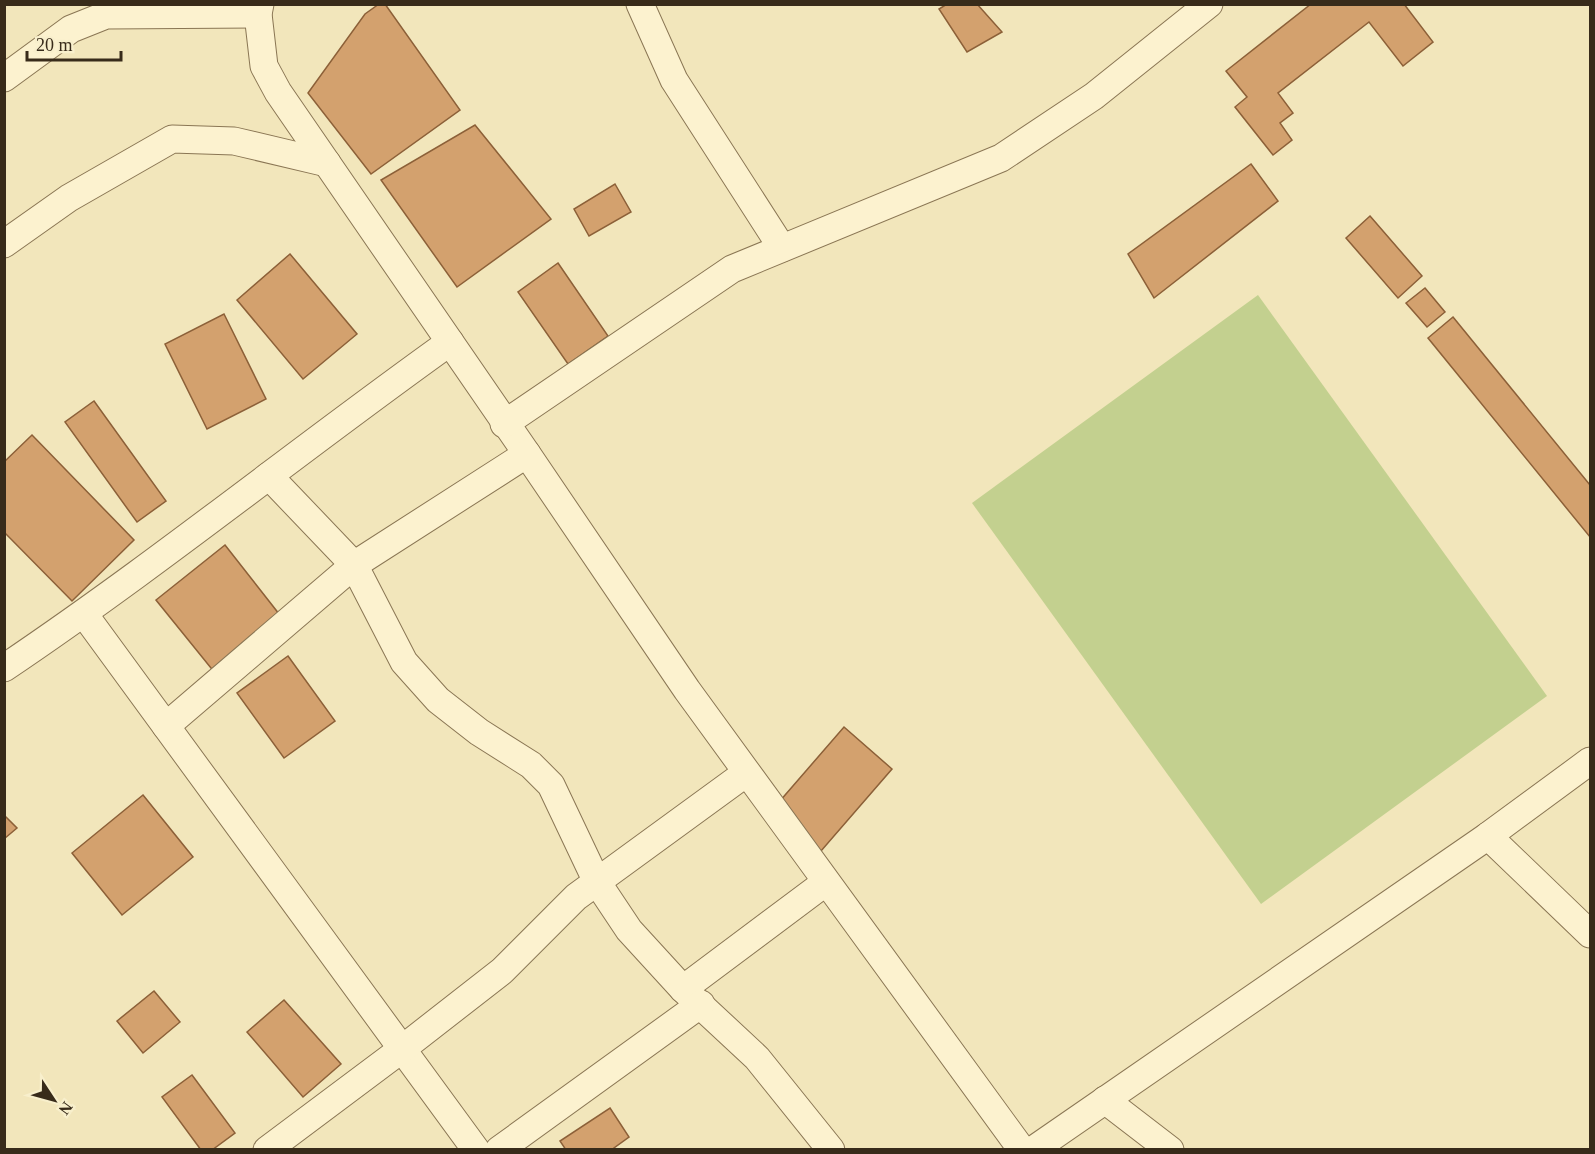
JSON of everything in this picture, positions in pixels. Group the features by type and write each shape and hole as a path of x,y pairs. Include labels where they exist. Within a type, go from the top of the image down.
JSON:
{"street":[{"path":"640,4 674,80 782,248"},
{"path":"504,424 732,269 1001,158 1094,96 1209,4"},
{"path":"4,78 71,29 106,15 259,9 264,66 278,92 687,690 1022,1149"},
{"path":"4,244 69,198 172,139 234,141 327,163"},
{"path":"4,668 84,614 450,342"},
{"path":"166,726 354,565 527,454"},
{"path":"269,476 354,565 404,662 438,700 480,732 531,765 551,785 597,882 629,930 692,996 757,1058 831,1149"},
{"path":"84,614 476,1149"},
{"path":"1033,1149 1488,836 1590,761"},
{"path":"267,1149 502,971 576,897 747,773"},
{"path":"1488,836 1590,934"},
{"path":"499,1149 692,996 826,882"},
{"path":"1105,1100 1170,1149"}],"green space":[{"path":"1258,295 1547,696 1261,904 972,503"}],"building":[{"path":"379,4 385,4 460,110 371,174 308,93 365,14"},
{"path":"947,4 977,4 1002,32 967,52 939,9"},
{"path":"1311,4 1404,4 1433,42 1403,66 1369,22 1278,93 1293,113 1280,123 1292,140 1273,155 1235,107 1247,97 1226,71"},
{"path":"475,125 551,219 457,287 381,180"},
{"path":"1251,164 1278,201 1154,298 1128,254"},
{"path":"615,184 631,212 589,236 574,209"},
{"path":"1370,216 1422,276 1398,298 1346,238"},
{"path":"290,254 357,334 303,379 237,300"},
{"path":"558,263 608,336 568,364 518,292"},
{"path":"1425,288 1445,312 1427,327 1406,303"},
{"path":"224,314 266,399 207,429 165,344"},
{"path":"1453,317 1590,485 1590,537 1428,338"},
{"path":"94,401 166,501 137,522 65,422"},
{"path":"32,435 134,540 72,601 4,532 4,462"},
{"path":"225,545 283,619 215,673 156,600"},
{"path":"288,656 335,721 284,758 237,693"},
{"path":"844,727 892,769 821,851 773,809"},
{"path":"143,795 193,857 122,915 72,853"},
{"path":"4,815 17,828 4,839"},
{"path":"154,991 180,1022 143,1053 117,1021"},
{"path":"284,1000 341,1064 303,1097 247,1032"},
{"path":"192,1075 235,1133 212,1150 201,1150 162,1097"},
{"path":"610,1108 629,1137 614,1148 615,1150 566,1150 560,1141"}]}
